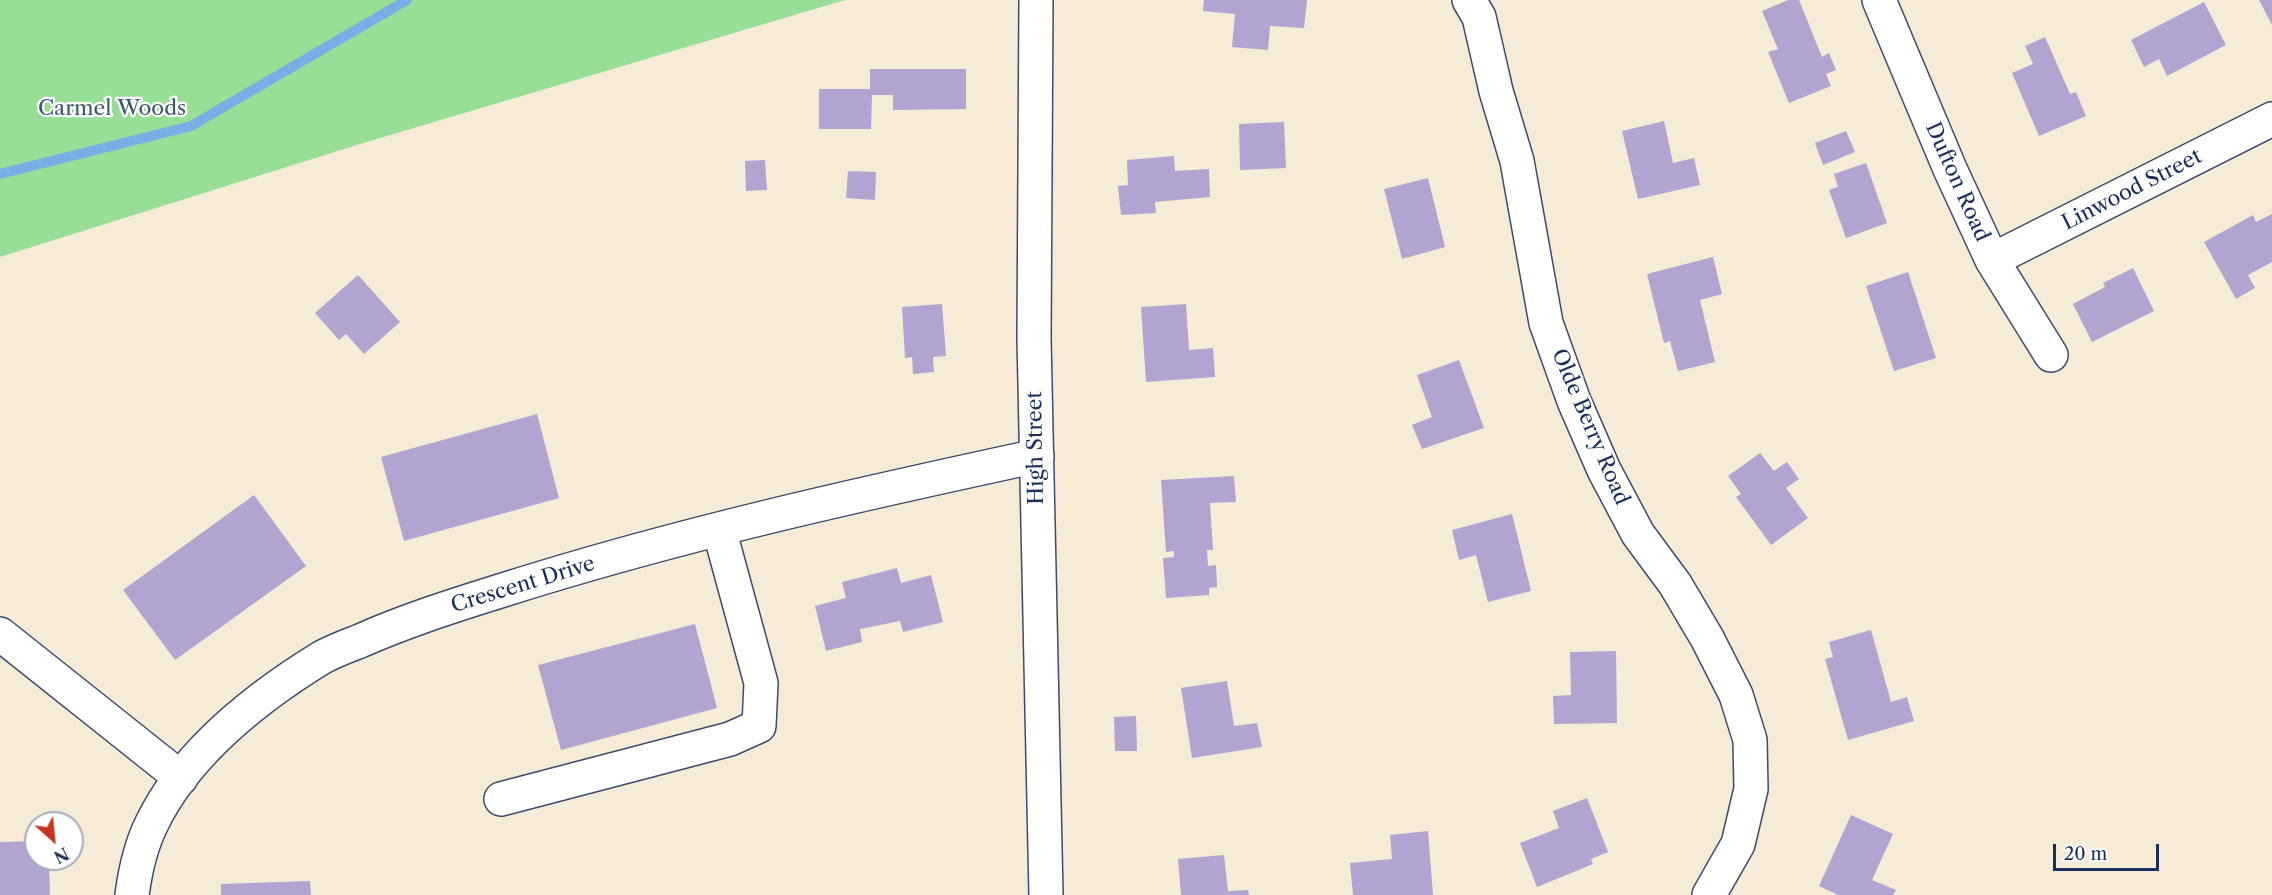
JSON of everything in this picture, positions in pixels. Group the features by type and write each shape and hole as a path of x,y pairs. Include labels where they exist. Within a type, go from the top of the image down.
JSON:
{"street":[{"name":"High Street","path":"1036,0 1034,338 1046,895"},
{"name":"Olde Berry Road","path":"1469,0 1479,17 1496,91 1517,161 1546,323 1574,401 1604,470 1638,534 1674,584 1707,638 1736,695 1750,740 1751,789 1738,844 1708,895"},
{"name":"Dufton Road","path":"1879,0 1945,158 1992,260 2051,355"},
{"name":"Linwood Street","path":"1992,260 2272,119"},
{"name":"Crescent Drive","path":"132,895 135,875 151,824 180,778 219,734 260,699 323,657 412,619 658,544 871,492 1036,456"},
{"path":"501,799 730,739 759,726 761,683 719,530"},
{"path":"0,634 180,778"}],"green space":[{"name":"Carmel Woods","path":"0,0 845,0 360,144 0,257"}],"building":[{"path":"1204,0 1307,0 1304,28 1270,26 1268,50 1232,47 1235,14 1203,11"},
{"path":"1788,0 1799,0 1822,57 1829,53 1836,70 1826,74 1831,86 1789,103 1768,52 1778,49 1762,11"},
{"path":"2259,0 2272,0 2272,25"},
{"path":"2204,2 2226,45 2167,76 2159,59 2144,67 2131,40"},
{"path":"2045,37 2070,94 2076,92 2086,116 2039,136 2012,73 2033,64 2025,46"},
{"path":"870,69 966,69 966,109 893,110 893,95 872,95 871,129 819,129 819,89 870,89"},
{"path":"1664,121 1673,163 1694,158 1700,185 1638,199 1622,131"},
{"path":"1284,122 1286,168 1240,170 1239,124"},
{"path":"1846,131 1855,152 1823,165 1815,143"},
{"path":"1174,156 1175,171 1209,169 1210,197 1155,202 1156,213 1121,215 1118,186 1128,185 1127,160"},
{"path":"765,160 767,190 746,191 745,161"},
{"path":"1866,163 1887,223 1846,238 1829,190 1838,187 1834,174"},
{"path":"848,171 876,172 875,200 846,198"},
{"path":"1428,178 1445,247 1402,259 1384,189"},
{"path":"2272,214 2272,262 2248,275 2255,288 2236,299 2204,242 2253,215 2256,222"},
{"path":"1713,257 1722,294 1700,300 1715,362 1678,371 1670,341 1664,343 1647,274"},
{"path":"2133,268 2154,311 2092,342 2073,304 2105,287 2103,283"},
{"path":"1908,272 1936,358 1894,371 1866,286"},
{"path":"358,275 400,322 364,354 346,334 339,340 315,313"},
{"path":"942,304 946,356 933,357 934,372 913,374 912,357 905,358 902,307"},
{"path":"1186,304 1189,350 1213,348 1215,377 1146,382 1141,307"},
{"path":"1459,360 1484,428 1422,449 1412,425 1432,417 1417,375"},
{"path":"537,414 559,498 404,541 381,457"},
{"path":"1760,453 1774,471 1787,462 1799,479 1786,488 1808,518 1771,545 1736,497 1741,494 1728,476"},
{"path":"1234,476 1236,502 1210,503 1213,550 1207,550 1208,566 1216,565 1217,587 1209,588 1209,595 1166,598 1163,558 1174,557 1174,551 1166,552 1161,480"},
{"path":"254,495 306,566 175,660 123,590"},
{"path":"1512,514 1531,591 1488,602 1476,555 1459,560 1452,530"},
{"path":"897,568 901,583 931,575 943,622 903,632 900,621 860,629 862,642 826,651 815,606 846,598 842,582"},
{"path":"695,624 717,708 561,750 538,665"},
{"path":"1871,630 1891,702 1907,697 1914,721 1848,740 1825,659 1833,657 1829,642"},
{"path":"1616,651 1617,723 1554,724 1553,696 1571,695 1570,652"},
{"path":"1227,681 1234,726 1257,723 1262,747 1192,758 1181,688"},
{"path":"1136,716 1137,751 1115,751 1114,717"},
{"path":"1587,798 1608,852 1591,859 1593,864 1537,887 1520,843 1559,828 1553,811"},
{"path":"1851,815 1893,834 1872,880 1896,890 1893,895 1838,895 1819,886"},
{"path":"1428,831 1433,895 1353,895 1350,863 1392,859 1390,835"},
{"path":"24,841 24,871 49,871 50,895 0,895 0,842"},
{"path":"1224,855 1228,891 1248,890 1249,895 1181,895 1178,859"},
{"path":"310,881 311,895 221,895 221,884"}],"waterway":[{"path":"0,174 191,126 407,0"}]}
